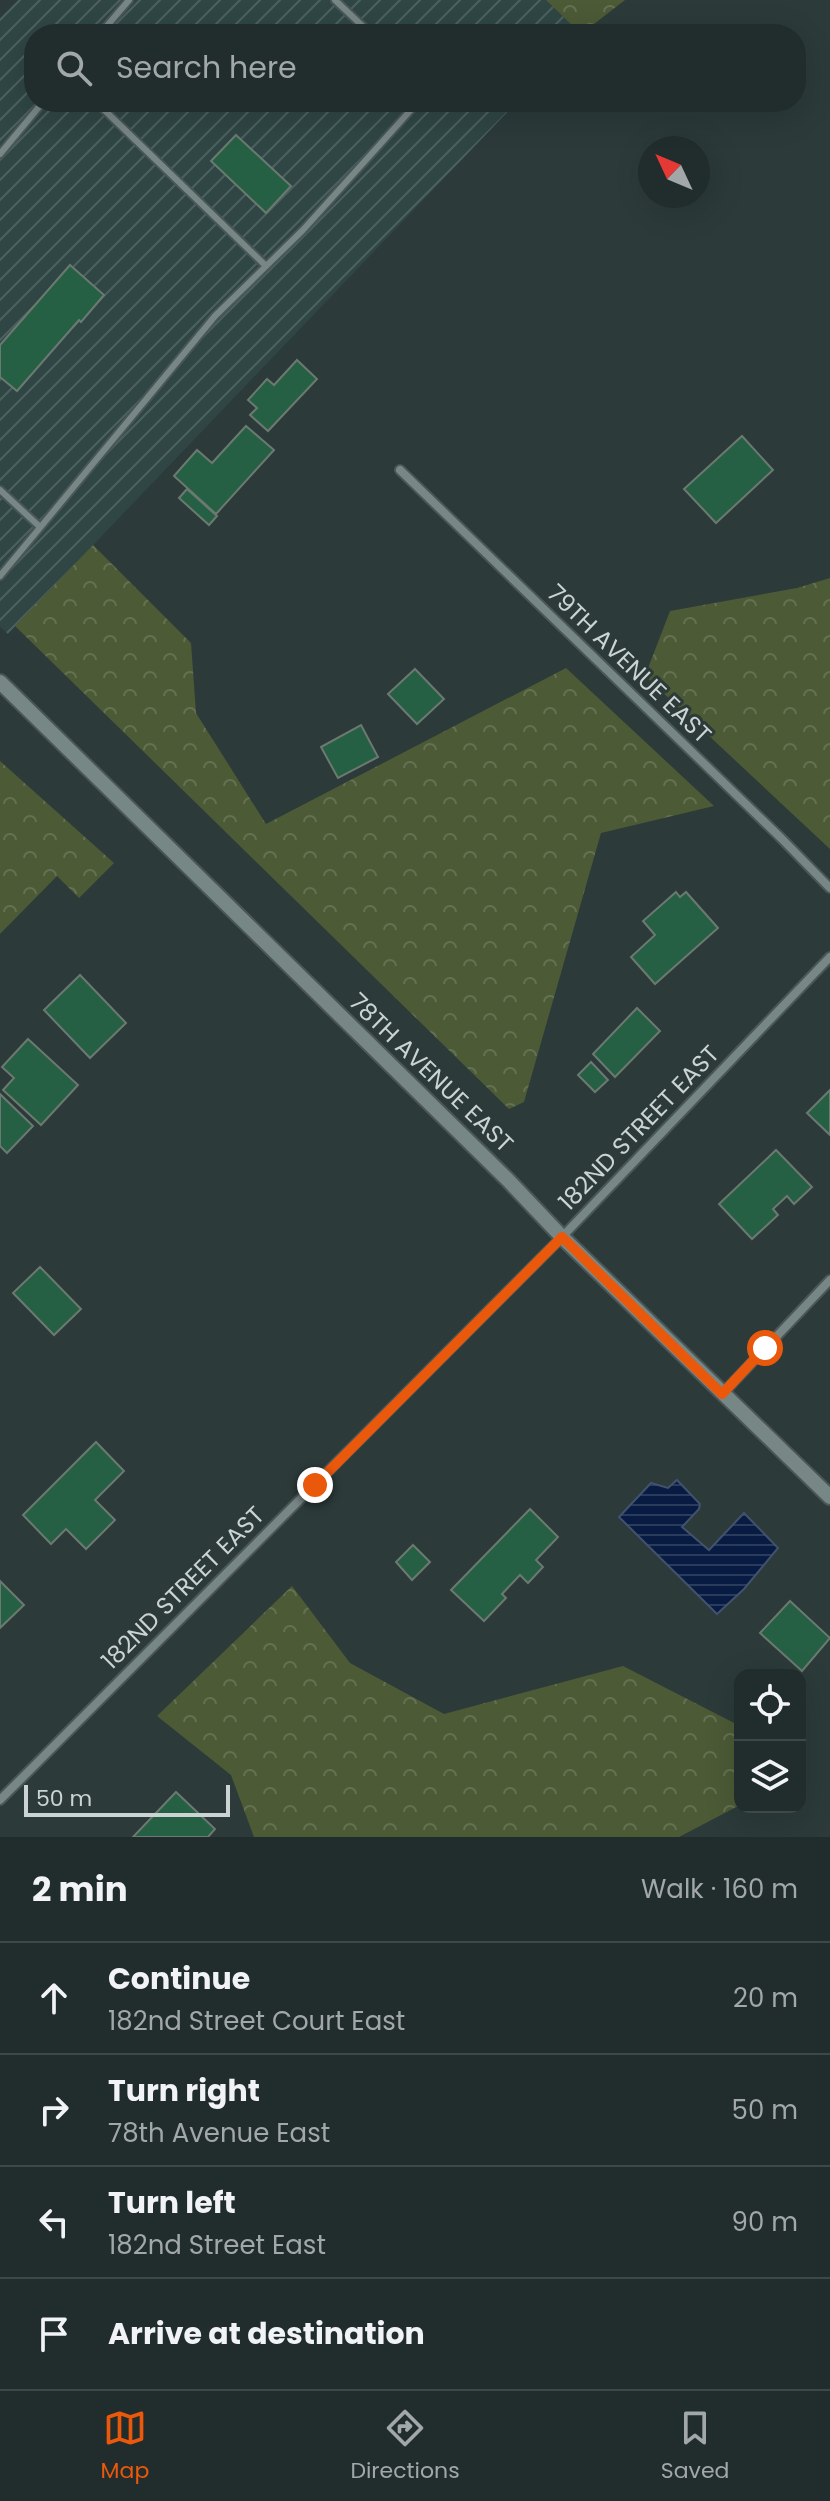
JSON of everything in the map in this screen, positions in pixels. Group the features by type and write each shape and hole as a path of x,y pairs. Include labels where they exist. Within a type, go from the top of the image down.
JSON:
{"street":[{"name":"79TH AVENUE EAST","path":"400,470 830,888"},
{"name":"78TH AVENUE EAST","path":"0,682 830,1497"},
{"name":"182ND STREET EAST","path":"0,1800 562,1237 830,957"},
{"path":"722,1394 830,1280"}],"lane":[{"path":"109,24 129,0"},
{"path":"335,0 360,24"},
{"path":"0,154 35,112"},
{"path":"106,112 266,266"},
{"path":"0,576 215,316 303,230 409,112"},
{"path":"0,490 40,527"}],"shaded area":[{"path":"18,0 546,0 571,24 24,24 24,112 507,112 8,634 0,627 0,18"}],"green space":[{"path":"546,0 625,0 594,24 571,24"},
{"path":"93,545 191,643 196,713 266,824 566,668 714,806 601,833 524,1102 509,1109 15,626"},
{"path":"830,578 830,849 645,676 670,611 797,588"},
{"path":"0,761 114,863 79,898 57,876 0,934"},
{"path":"292,1586 350,1663 444,1714 623,1666 734,1723 734,1808 679,1837 254,1837 231,1775 157,1716"}],"water":[{"path":"677,1480 700,1504 682,1527 709,1550 744,1513 778,1548 744,1589 717,1614 619,1517 651,1483 668,1488"}],"building":[{"path":"236,135 291,186 266,213 211,161"},
{"path":"70,265 104,295 17,391 0,377 0,345"},
{"path":"297,360 317,379 268,431 250,415 257,408 248,400 267,379 274,385"},
{"path":"246,426 274,450 216,514 174,476 197,450 212,463"},
{"path":"742,436 773,470 716,523 684,489"},
{"path":"187,489 217,516 209,525 179,498"},
{"path":"415,669 444,699 417,724 388,694"},
{"path":"361,725 378,757 338,778 321,747"},
{"path":"676,892 680,897 686,892 718,928 655,984 631,957 655,935 643,921"},
{"path":"80,975 126,1023 90,1058 44,1010"},
{"path":"637,1008 660,1031 615,1077 593,1054"},
{"path":"28,1039 78,1085 41,1125 3,1090 14,1078 2,1067"},
{"path":"591,1062 608,1080 595,1092 578,1075"},
{"path":"830,1090 830,1135 807,1113"},
{"path":"0,1094 33,1126 7,1153 0,1146"},
{"path":"776,1150 812,1187 794,1204 787,1196 773,1209 778,1215 752,1239 719,1204"},
{"path":"40,1267 81,1309 54,1335 13,1293"},
{"path":"96,1442 124,1471 95,1500 115,1520 86,1549 66,1529 51,1544 23,1515"},
{"path":"530,1509 558,1537 536,1560 543,1567 528,1583 520,1575 502,1594 506,1598 484,1621 451,1590"},
{"path":"413,1545 430,1562 412,1580 396,1562"},
{"path":"0,1581 24,1605 0,1628"},
{"path":"790,1601 830,1638 804,1669 800,1669 760,1633"},
{"path":"176,1792 215,1829 208,1837 133,1837"}],"route":[{"path":"315,1485 562,1237 722,1394 765,1348"}]}
